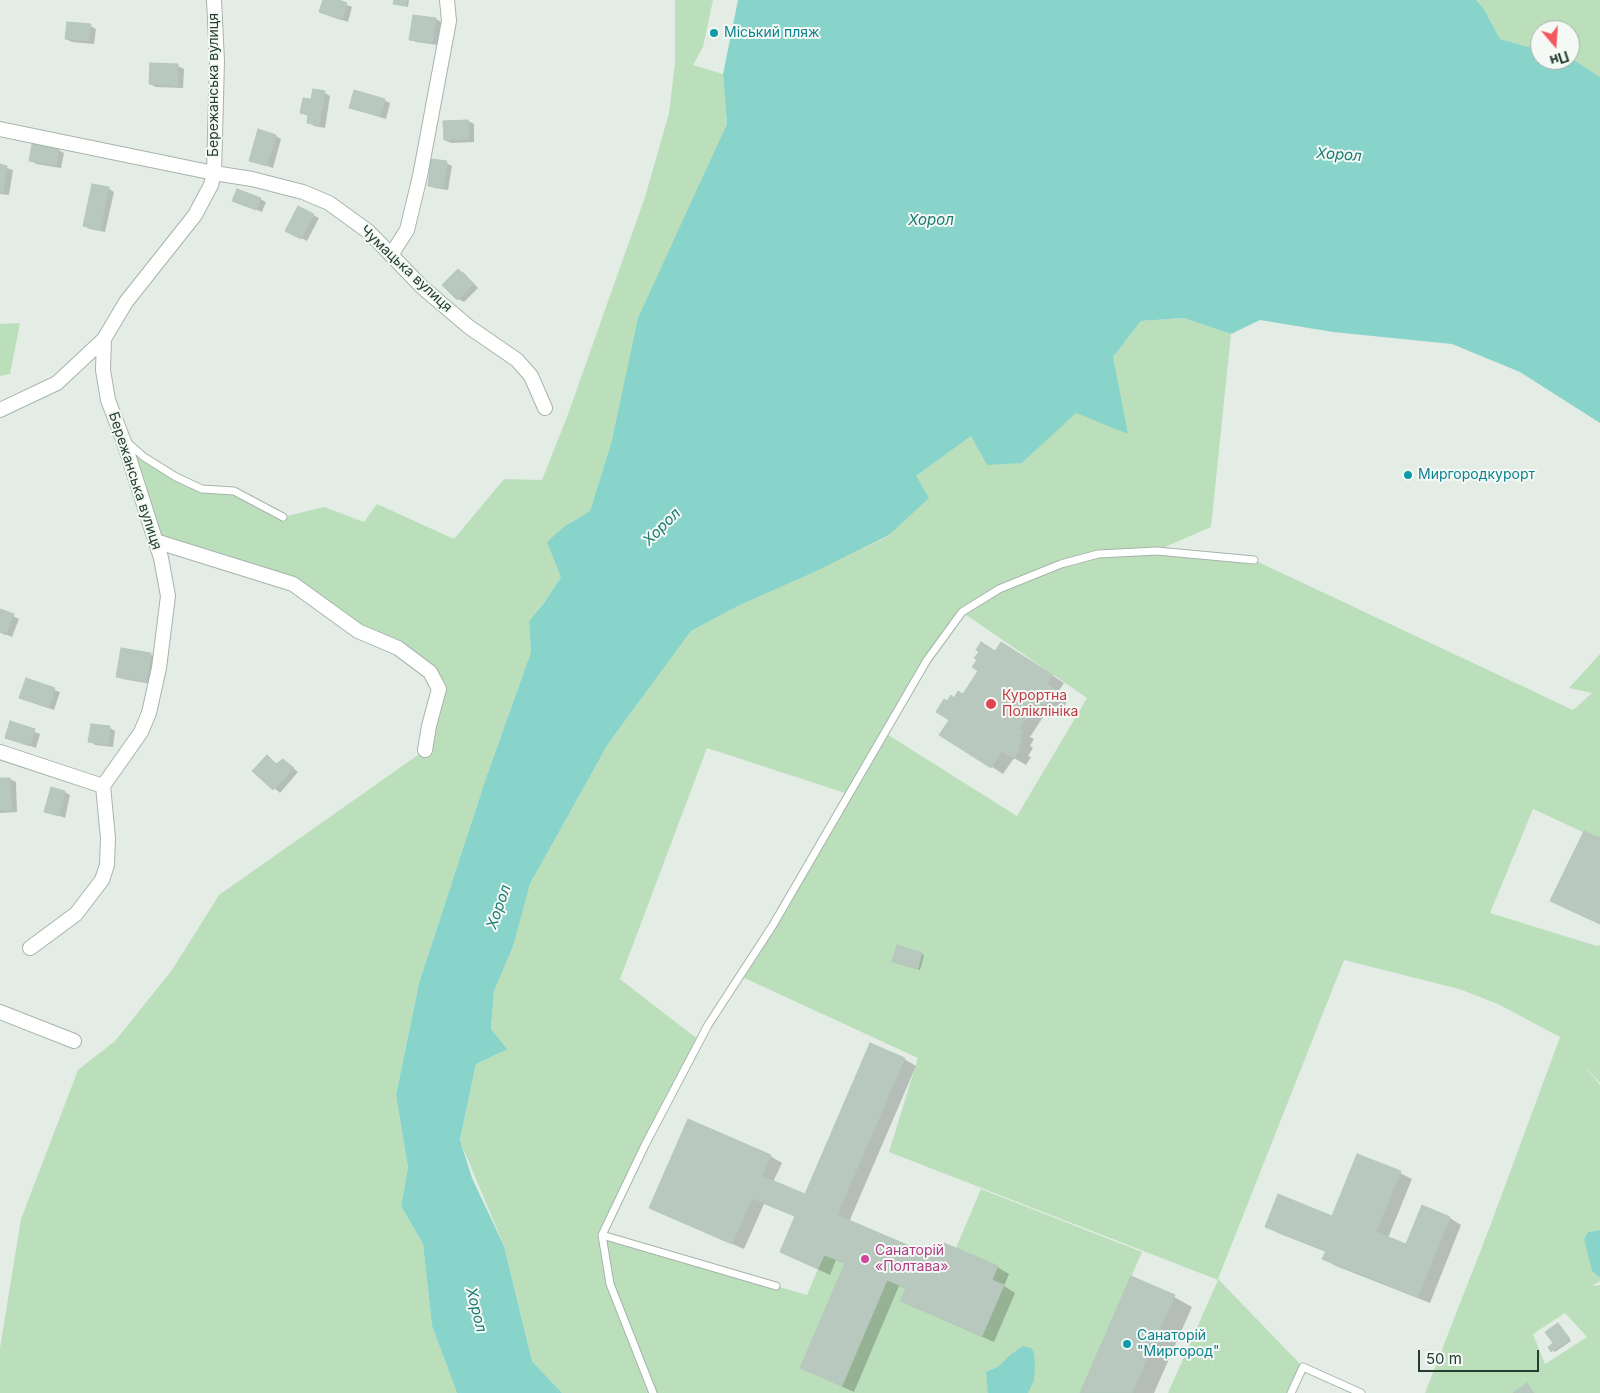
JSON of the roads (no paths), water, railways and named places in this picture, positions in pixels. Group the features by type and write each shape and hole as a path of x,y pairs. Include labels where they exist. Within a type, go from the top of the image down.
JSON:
{"street":[{"name":"Бережанська вулиця","path":"103,786 141,732 149,713 159,668 168,596 161,558 122,437 108,400 104,370 104,339 126,302 194,215 211,185 214,173 217,61 214,0"},
{"path":"391,255 407,230 420,176 449,21 447,0"},
{"name":"Чумацька вулиця","path":"0,129 214,173 252,179 303,192 329,203 369,232 422,286 469,327 517,360 531,376 545,408"},
{"path":"0,410 58,383 104,339"},
{"path":"155,541 293,584 358,631 398,648 430,672 439,688 425,750"},
{"path":"0,752 103,786 108,838 107,865 102,880 76,914 30,948"},
{"path":"0,1012 74,1040"}],"lane":[{"path":"122,437 144,457 176,477 202,489 234,490 283,517"},
{"path":"653,1393 610,1284 602,1235 645,1145 708,1025 773,925 927,660 962,612 1000,588 1061,564 1098,554 1157,551 1254,560"},
{"path":"602,1235 776,1286"},
{"path":"1291,1393 1303,1367 1361,1393"}],"water":[{"name":"Хорол","path":"738,0 1476,0 1484,9 1500,39 1530,47 1530,70 1580,70 1580,64 1600,77 1600,423 1520,372 1452,344 1333,332 1260,320 1231,334 1184,318 1141,321 1113,357 1128,434 1076,413 1022,463 987,465 971,436 916,476 929,498 889,535 817,571 740,605 691,631 608,744 530,884 513,946 494,991 491,1029 507,1049 476,1064 460,1140 472,1178 504,1246 532,1361 562,1393 457,1393 432,1326 423,1244 401,1206 408,1168 396,1095 419,983 486,778 531,652 529,621 544,603 561,577 547,542 565,526 590,511 612,440 638,318 727,124 723,74"},
{"path":"1600,1230 1600,1278 1592,1271 1584,1239 1588,1232"},
{"path":"1023,1346 1031,1348 1034,1353 1034,1380 1028,1393 988,1393 986,1372 998,1367"}],"place":[{"name":"Міський пляж","path":"714,33"},
{"name":"Миргородкурорт","path":"1408,475"},
{"name":"Курортна Поліклініка","path":"991,704"},
{"name":"Санаторій «Полтава»","path":"865,1259"},
{"name":"Санаторій \"Миргород\"","path":"1127,1344"}]}
